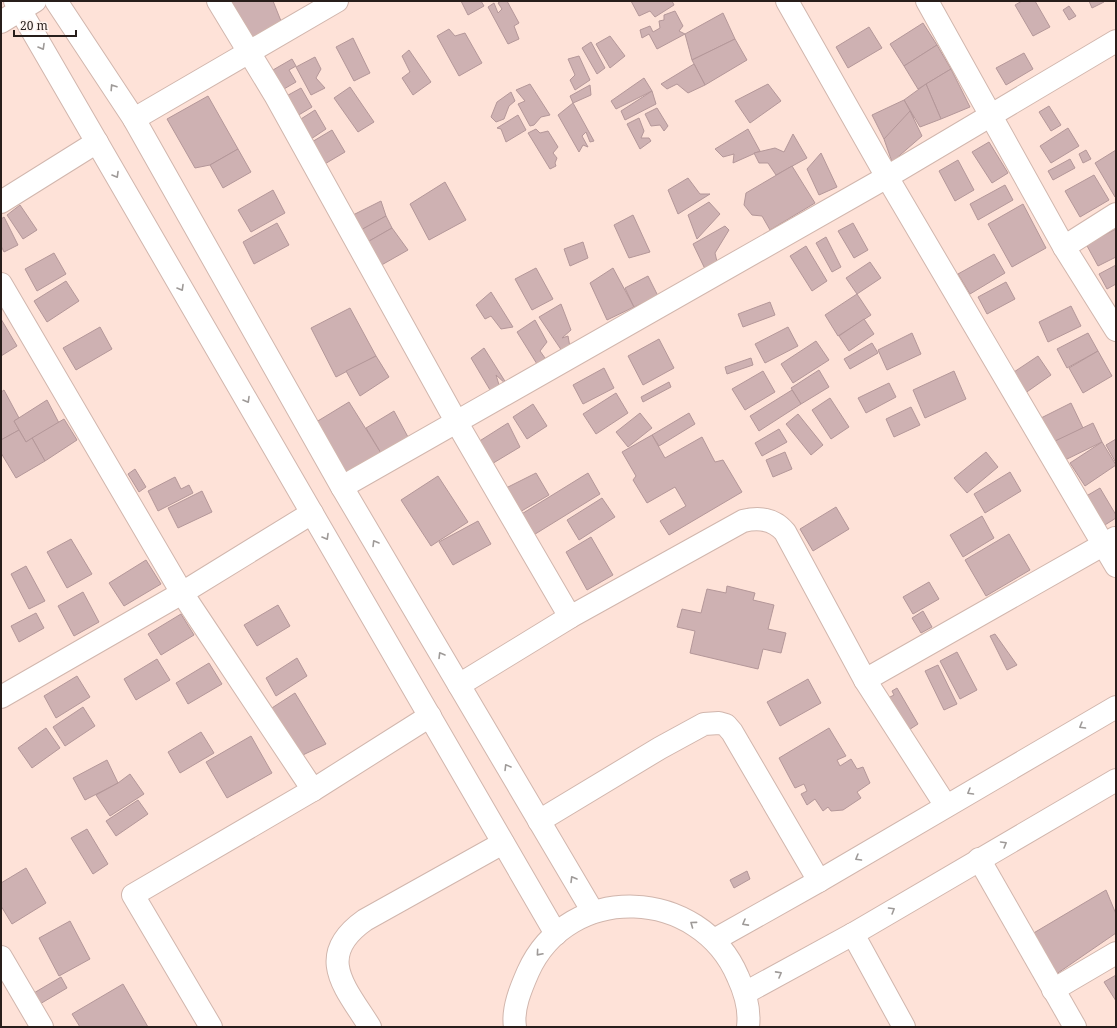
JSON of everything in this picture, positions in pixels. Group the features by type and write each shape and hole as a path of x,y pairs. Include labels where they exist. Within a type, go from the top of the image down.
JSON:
{"street":[{"path":"56,1 134,119 342,487 593,912"},
{"path":"218,1 250,52 457,422 570,617"},
{"path":"134,119 337,1"},
{"path":"787,1 887,177 1110,541 1116,566"},
{"path":"927,1 1064,246 1116,330"},
{"path":"1,22 23,4 97,142 556,934"},
{"path":"342,487 887,177 1116,41"},
{"path":"1,202 97,142"},
{"path":"1064,246 1116,214"},
{"path":"1,284 182,593 313,790"},
{"path":"1,697 182,593 312,513"},
{"path":"459,685 570,617 743,521 751,519 770,521 780,526 785,532 865,680 946,806"},
{"path":"865,680 1110,541"},
{"path":"714,940 819,881 1116,707"},
{"path":"211,1027 133,895 313,790 430,716"},
{"path":"539,821 666,744 704,724 719,723 726,725 732,732 819,881"},
{"path":"745,992 853,934 1116,780"},
{"path":"370,1027 345,989 338,972 339,952 347,936 365,920 503,843"},
{"path":"979,859 1075,1027"},
{"path":"515,1027 520,990 534,959 556,934 574,921 593,912 625,906 658,909 688,920 714,940 733,964 745,992 748,1027"},
{"path":"853,934 904,1027"},
{"path":"1053,990 1116,953"},
{"path":"1,957 42,1027"}],"building":[{"path":"229,1 273,1 281,21 253,39"},
{"path":"461,1 481,1 484,6 468,15"},
{"path":"501,1 507,1 519,23 514,26 519,39 508,44 488,7 494,3 498,13 502,9 498,3"},
{"path":"631,1 672,1 674,5 655,17 650,11 639,16"},
{"path":"1022,1 1035,1 1050,27 1033,36 1015,5"},
{"path":"1089,1 1104,1 1104,2 1092,8"},
{"path":"1069,6 1076,16 1069,20 1063,10"},
{"path":"675,11 683,26 679,31 685,34 657,49 649,34 642,38 640,30 650,26 653,32 660,28 659,21 664,20 664,15"},
{"path":"723,13 735,39 692,60 685,34"},
{"path":"923,23 937,45 904,66 890,44"},
{"path":"869,27 882,48 848,68 836,47"},
{"path":"449,29 455,36 465,33 482,63 459,76 437,36"},
{"path":"610,36 625,56 610,68 596,44"},
{"path":"353,38 370,73 354,81 336,47"},
{"path":"735,39 747,60 705,85 692,60"},
{"path":"591,42 605,68 597,74 582,48"},
{"path":"937,45 951,69 918,89 904,66"},
{"path":"409,50 431,82 413,95 402,78 410,72 402,56"},
{"path":"1024,53 1033,69 1006,85 996,68"},
{"path":"579,56 590,80 575,90 570,80 575,75 568,59"},
{"path":"315,57 321,69 316,78 325,88 311,95 296,67"},
{"path":"292,59 296,66 289,70 296,82 277,93 266,74"},
{"path":"694,64 705,85 688,93 677,84 667,89 661,84"},
{"path":"951,69 970,107 941,119 926,84"},
{"path":"644,78 652,91 616,109 611,101"},
{"path":"530,84 550,115 541,117 534,125 530,126 518,104 525,101 516,90"},
{"path":"768,84 781,101 750,123 735,101"},
{"path":"926,84 941,119 920,127 904,100"},
{"path":"590,85 591,95 573,103 570,96"},
{"path":"350,87 374,122 358,132 334,98"},
{"path":"301,88 312,107 292,119 281,99"},
{"path":"652,91 656,104 625,120 621,111"},
{"path":"511,92 515,101 509,106 504,119 496,122 491,117 497,102"},
{"path":"208,96 238,149 210,165 195,168 167,119"},
{"path":"904,100 914,118 884,139 872,115"},
{"path":"573,103 594,141 590,142 586,132 582,136 588,147 583,145 579,152 558,115"},
{"path":"1049,106 1061,125 1051,131 1039,112"},
{"path":"657,108 668,126 664,131 660,125 651,126 645,114"},
{"path":"315,110 326,129 305,143 293,124"},
{"path":"910,111 922,136 892,162 884,139"},
{"path":"518,115 526,130 506,142 501,129 497,128"},
{"path":"639,118 644,131 641,138 649,138 651,141 640,149 627,124"},
{"path":"1068,128 1079,146 1051,163 1040,146"},
{"path":"536,129 540,133 548,131 558,147 553,153 557,158 555,163 556,166 550,169 528,133"},
{"path":"748,129 760,151 733,163 734,154 723,157 715,149"},
{"path":"332,130 345,152 318,168 305,146"},
{"path":"793,134 807,158 776,175 768,163 759,163 754,153 775,148 784,152"},
{"path":"989,142 1008,173 992,183 972,152"},
{"path":"238,149 251,172 223,188 210,165"},
{"path":"1086,150 1091,159 1083,163 1079,154"},
{"path":"1116,150 1116,196 1115,197 1095,163"},
{"path":"821,153 837,187 819,195 807,169"},
{"path":"1070,159 1075,168 1053,180 1048,171"},
{"path":"958,160 974,190 955,201 939,171"},
{"path":"792,166 815,203 770,230 762,216 752,215 744,205 746,193"},
{"path":"1094,175 1109,200 1080,217 1065,191"},
{"path":"688,178 700,194 710,194 678,214 668,190"},
{"path":"445,182 466,220 429,240 410,204"},
{"path":"1005,185 1013,200 978,220 970,204"},
{"path":"273,190 285,213 251,232 238,210"},
{"path":"381,201 386,216 352,235 349,217"},
{"path":"709,202 720,214 697,239 688,215"},
{"path":"1023,204 1046,248 1012,267 988,224"},
{"path":"20,205 37,230 23,239 7,215"},
{"path":"633,215 650,252 629,258 614,225"},
{"path":"386,216 392,228 364,244 352,235"},
{"path":"4,217 18,245 4,252 1,246 1,219"},
{"path":"277,223 289,245 254,264 243,242"},
{"path":"853,223 868,250 854,258 838,231"},
{"path":"725,226 729,230 715,253 718,266 705,269 693,244"},
{"path":"392,228 408,250 378,267 364,244"},
{"path":"1116,229 1116,257 1098,266 1086,244"},
{"path":"826,237 841,267 832,272 816,243"},
{"path":"583,242 588,258 570,266 564,249"},
{"path":"806,246 827,281 812,291 790,256"},
{"path":"54,253 66,274 37,291 25,269"},
{"path":"994,254 1005,273 970,294 958,274"},
{"path":"870,262 881,278 857,294 846,278"},
{"path":"1116,265 1116,284 1107,289 1099,274"},
{"path":"536,268 553,299 532,310 515,279"},
{"path":"613,268 634,307 607,320 590,283"},
{"path":"648,276 658,296 634,307 625,288"},
{"path":"66,281 79,301 47,322 34,301"},
{"path":"1006,282 1015,299 987,314 978,297"},
{"path":"491,292 513,327 501,329 491,316 485,319 476,305"},
{"path":"857,294 871,315 838,336 825,315"},
{"path":"770,302 775,315 743,327 738,314"},
{"path":"561,304 571,330 562,338 568,336 570,347 562,351 539,317"},
{"path":"1071,306 1081,326 1048,342 1039,322"},
{"path":"350,308 376,356 336,377 311,328"},
{"path":"1,319 17,346 1,356"},
{"path":"864,319 874,334 849,351 839,336"},
{"path":"535,320 547,342 540,351 545,358 537,364 517,332"},
{"path":"100,327 112,349 76,370 63,348"},
{"path":"788,327 798,346 765,363 755,344"},
{"path":"912,333 921,354 887,370 878,350"},
{"path":"1088,333 1098,351 1067,368 1057,349"},
{"path":"659,339 674,368 643,385 628,356"},
{"path":"816,341 829,360 793,383 781,364"},
{"path":"872,343 878,353 850,369 844,359"},
{"path":"484,348 508,386 496,375 500,388 493,395 471,358"},
{"path":"1098,351 1112,376 1083,393 1069,368"},
{"path":"376,356 389,377 360,396 346,371"},
{"path":"1038,356 1051,375 1021,396 1008,376"},
{"path":"751,358 753,365 727,374 725,367"},
{"path":"604,368 614,388 583,404 573,385"},
{"path":"819,370 829,387 801,404 791,388"},
{"path":"763,371 775,392 745,410 732,389"},
{"path":"954,371 966,399 925,418 913,390"},
{"path":"669,382 671,387 643,402 641,397"},
{"path":"889,383 896,397 866,413 858,398"},
{"path":"4,390 19,418 14,421 19,430 1,440 1,392"},
{"path":"792,390 801,404 759,431 750,416"},
{"path":"616,393 628,413 596,434 583,414"},
{"path":"830,398 849,427 831,439 812,410"},
{"path":"47,400 59,423 26,442 14,421"},
{"path":"349,402 381,453 345,477 308,427"},
{"path":"1071,403 1083,428 1047,446 1035,421"},
{"path":"533,404 547,426 527,439 513,417"},
{"path":"911,407 920,425 894,437 886,419"},
{"path":"394,411 408,437 381,453 366,428"},
{"path":"640,413 652,428 628,447 616,432"},
{"path":"689,413 695,424 659,446 652,435"},
{"path":"798,414 823,445 811,455 786,424"},
{"path":"64,419 77,440 45,461 32,438"},
{"path":"508,423 520,447 485,468 478,442"},
{"path":"1093,423 1102,442 1063,461 1053,442"},
{"path":"779,429 787,442 762,456 755,443"},
{"path":"19,430 26,442 32,438 45,461 16,478 1,453 1,440"},
{"path":"652,435 665,458 702,437 715,462 723,460 742,492 669,535 660,521 686,506 675,487 647,503 633,480 636,476 622,452"},
{"path":"1116,439 1116,463 1106,445"},
{"path":"1102,442 1116,465 1085,486 1070,463"},
{"path":"785,452 792,469 773,477 766,460"},
{"path":"986,452 998,467 967,493 954,478"},
{"path":"135,469 146,487 139,492 128,474"},
{"path":"1010,472 1021,491 985,513 974,494"},
{"path":"536,473 549,495 513,516 504,489"},
{"path":"588,473 600,494 532,536 520,515"},
{"path":"438,476 468,522 431,546 401,500"},
{"path":"175,477 181,489 189,485 193,493 158,511 148,491"},
{"path":"1100,488 1116,515 1116,518 1100,528 1083,498"},
{"path":"202,491 212,512 178,528 168,508"},
{"path":"602,498 615,517 579,540 567,520"},
{"path":"836,507 849,529 813,551 800,529"},
{"path":"982,516 994,538 963,557 950,535"},
{"path":"478,521 491,544 453,565 439,542"},
{"path":"1009,534 1030,570 986,596 965,560"},
{"path":"591,537 613,575 587,590 566,552"},
{"path":"71,539 92,574 67,588 47,552"},
{"path":"146,560 161,584 124,606 109,583"},
{"path":"26,566 45,601 29,609 11,574"},
{"path":"929,582 939,599 913,614 903,597"},
{"path":"727,586 755,593 753,600 774,605 768,629 786,633 781,653 763,649 758,669 690,653 695,631 677,627 682,609 701,613 707,589 726,593"},
{"path":"83,592 99,622 74,636 58,606"},
{"path":"278,605 290,626 257,646 244,625"},
{"path":"923,611 932,627 921,633 912,618"},
{"path":"36,613 44,628 19,642 11,626"},
{"path":"181,614 194,635 161,655 148,634"},
{"path":"995,634 1017,665 1007,670 990,636"},
{"path":"957,652 977,690 960,699 940,661"},
{"path":"297,658 307,676 276,696 266,678"},
{"path":"157,659 170,680 136,700 124,679"},
{"path":"209,663 222,684 188,704 176,683"},
{"path":"938,665 957,704 944,710 925,671"},
{"path":"77,676 90,697 56,718 44,696"},
{"path":"808,679 821,703 780,726 767,702"},
{"path":"897,688 918,724 898,737 882,701 894,695 892,691"},
{"path":"295,693 326,744 288,762 261,715"},
{"path":"83,707 95,726 65,746 53,727"},
{"path":"46,728 60,748 32,768 18,748"},
{"path":"829,728 846,756 837,760 840,766 851,759 857,769 863,767 870,783 857,792 861,798 843,810 831,811 828,807 823,811 815,799 807,805 801,794 807,791 804,784 795,788 779,758"},
{"path":"201,732 214,753 180,773 168,752"},
{"path":"251,736 272,773 227,798 206,762"},
{"path":"107,760 118,783 85,800 73,778"},
{"path":"130,774 144,794 110,816 96,795 118,783"},
{"path":"138,800 148,814 116,836 106,821"},
{"path":"87,829 108,864 93,874 71,838"},
{"path":"26,868 46,903 12,924 1,906 1,883"},
{"path":"747,871 750,879 734,888 730,880"},
{"path":"1106,890 1116,914 1116,933 1055,975 1032,934"},
{"path":"70,921 90,959 59,976 39,938"},
{"path":"1116,975 1116,1001 1104,982"},
{"path":"61,977 67,988 28,1011 22,1000"},
{"path":"123,984 148,1027 80,1027 72,1014"}]}
